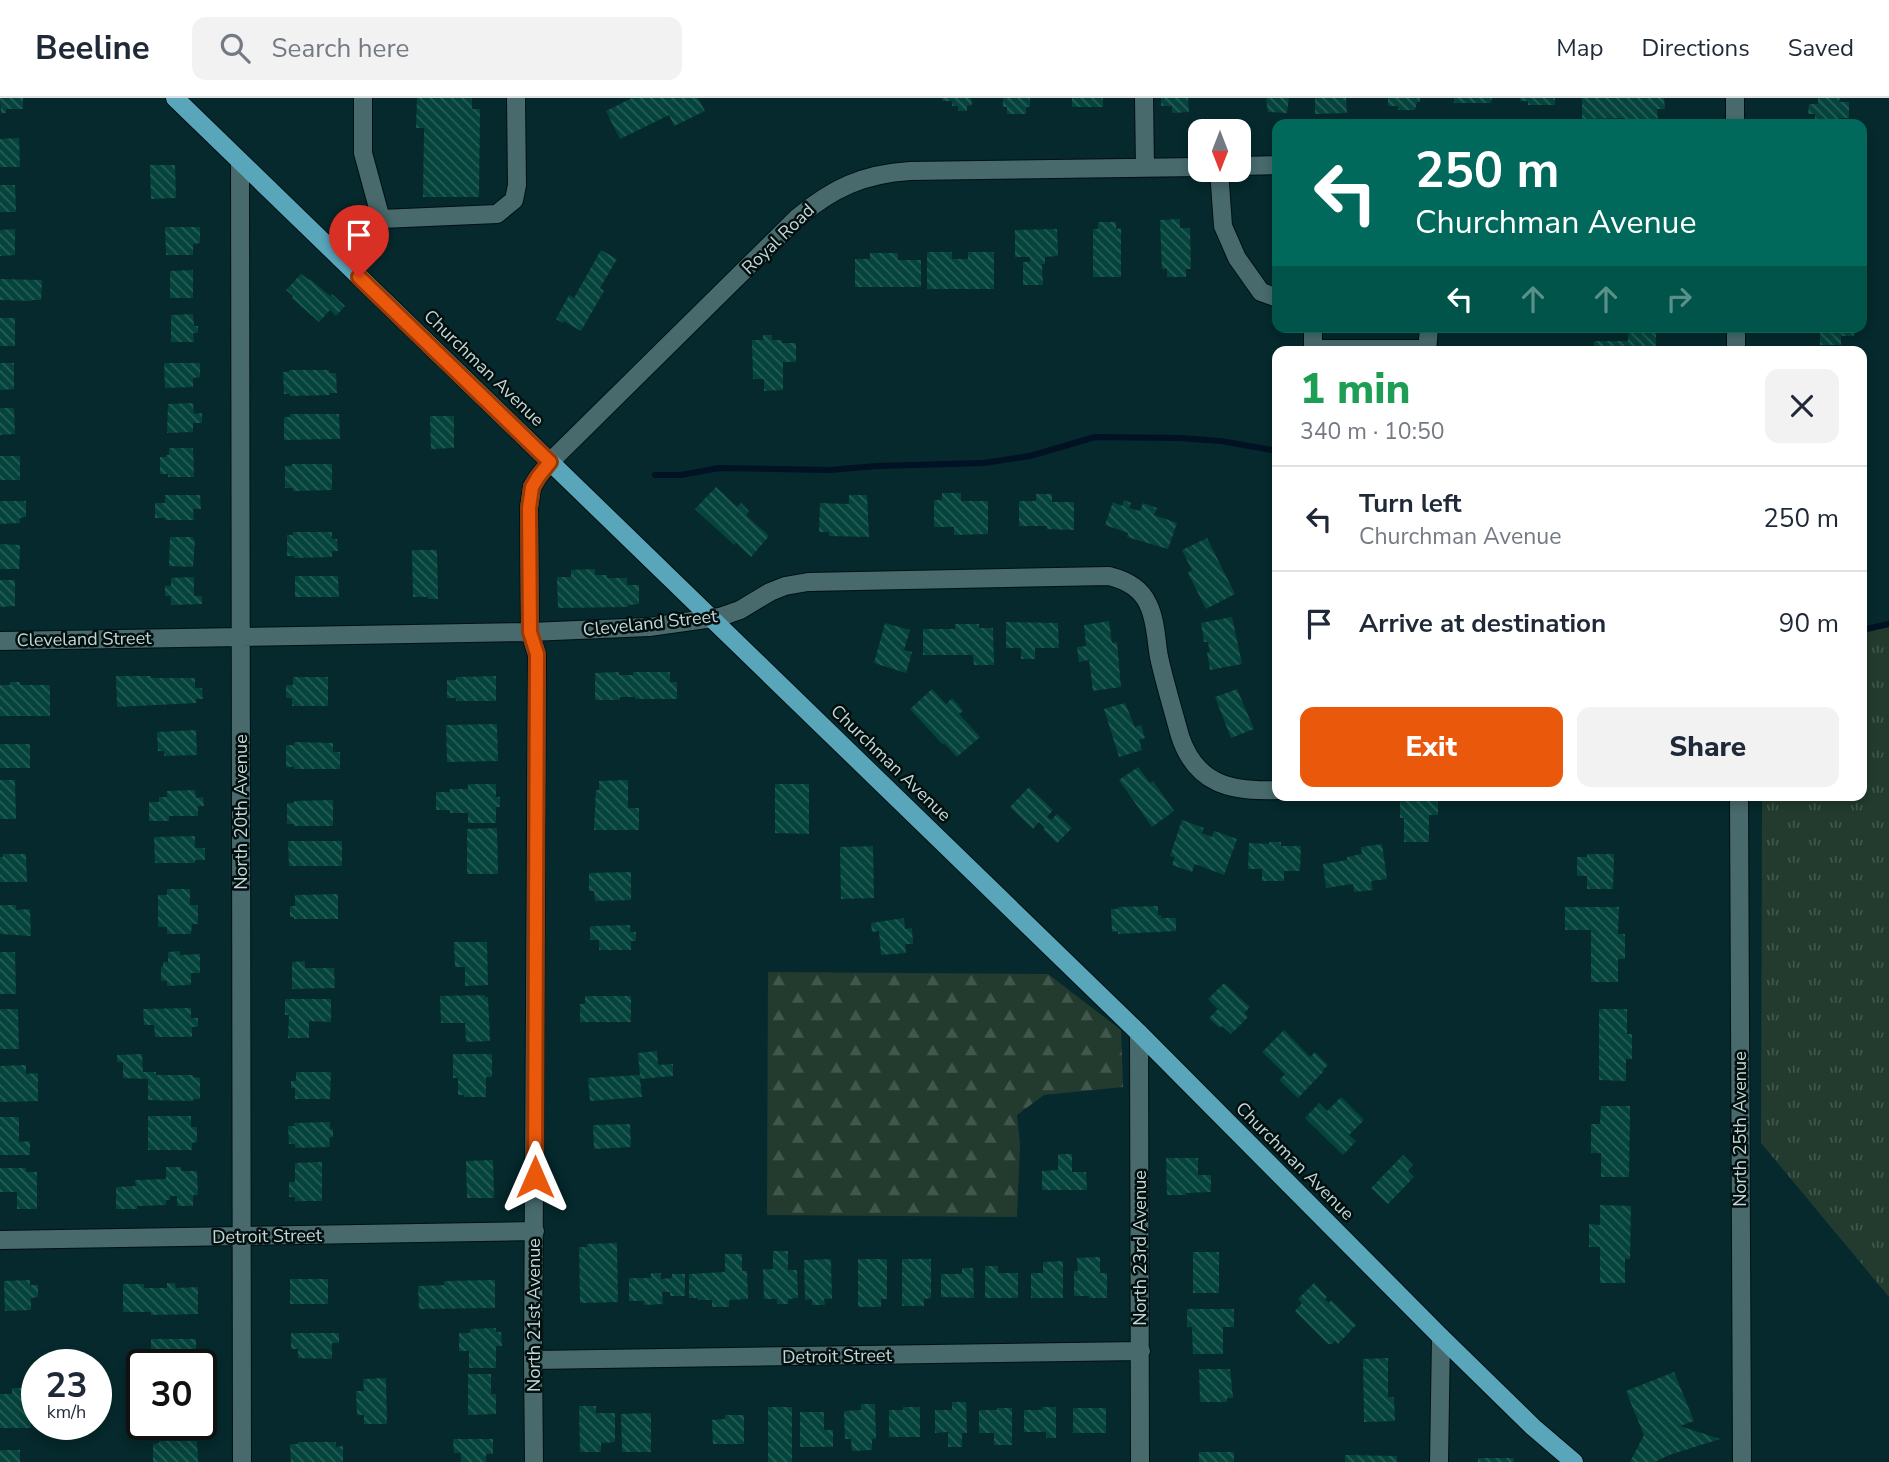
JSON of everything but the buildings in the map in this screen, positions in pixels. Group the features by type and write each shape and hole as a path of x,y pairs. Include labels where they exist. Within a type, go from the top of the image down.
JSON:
{"main road":[{"name":"Churchman Avenue","path":"175,98 1139,1033 1533,1427 1574,1462"}],"street":[{"path":"363,98 363,153 381,219"},
{"path":"340,258 381,219 497,214 514,200 517,185 516,98"},
{"path":"1144,98 1145,167"},
{"path":"1735,98 1735,119"},
{"name":"North 20th Avenue","path":"240,162 242,1462"},
{"path":"1251,166 1272,166"},
{"name":"Royal Road","path":"550,462 797,218 818,201 849,184 875,175 910,171 1188,167"},
{"path":"1220,182 1223,226 1227,237 1237,258 1261,292 1272,296"},
{"name":"North 21st Avenue","path":"534,1462 537,654 530,632 529,508 532,487 550,462"},
{"name":"Cleveland Street","path":"0,641 530,632 649,627 725,616 785,586 808,582 1110,576 1136,588 1148,604 1183,747 1193,763 1207,776 1224,785 1252,791 1272,790"},
{"name":"North 25th Avenue","path":"1738,801 1740,1458"},
{"name":"North 23rd Avenue","path":"1139,1033 1140,1462"},
{"name":"Detroit Street","path":"0,1240 535,1231"},
{"path":"1439,1462 1441,1337"},
{"name":"Detroit Street","path":"533,1360 1141,1352"}],"green space":[{"path":"1889,627 1889,1297 1761,1143 1762,801 1867,801 1867,632"},
{"path":"768,972 1048,974 1121,1030 1123,1087 1044,1095 1017,1115 1020,1144 1017,1217 767,1215"}],"waterway":[{"path":"655,475 681,475 719,468 829,470 984,463 1030,456 1095,437 1221,441 1272,450"},
{"path":"1867,629 1889,624"}],"route":[{"path":"359,277 550,462 532,487 529,508 530,632 537,654 535,1177"}]}
